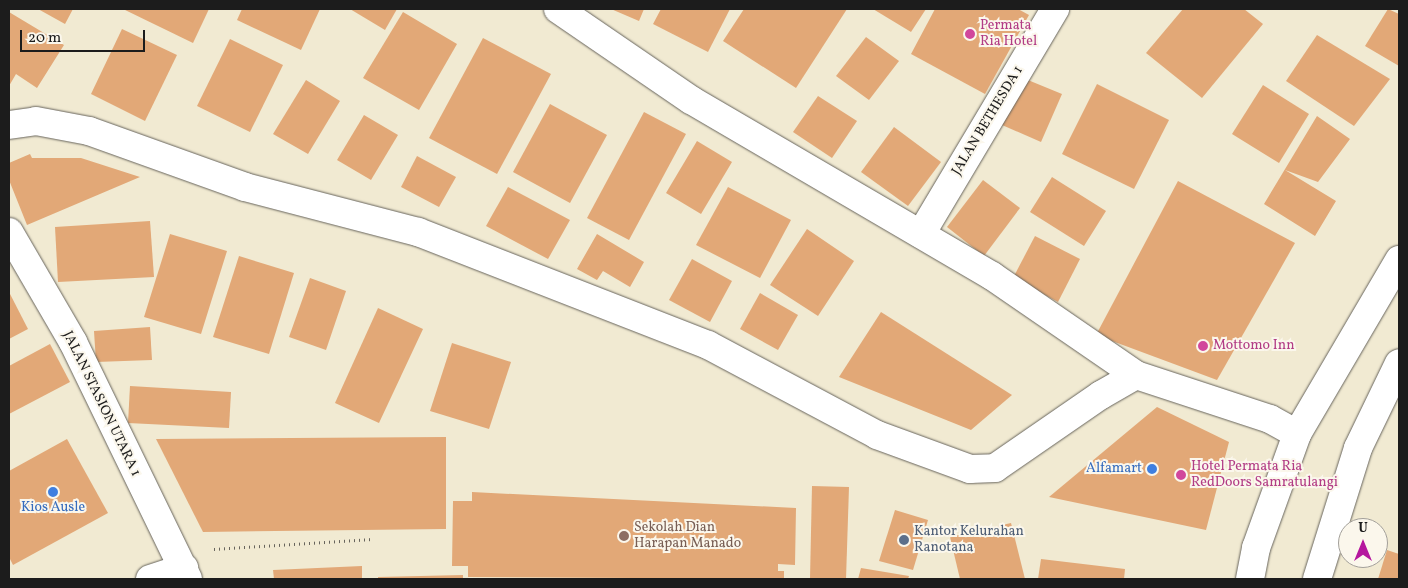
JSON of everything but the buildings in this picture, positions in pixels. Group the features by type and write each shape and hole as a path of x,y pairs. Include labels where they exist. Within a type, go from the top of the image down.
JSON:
{"main road":[{"path":"558,9 691,100 992,276 1136,375 1270,420 1297,434"},
{"name":"JALAN BETHESDA 1","path":"921,234 1056,9"},
{"path":"9,125 36,121 89,131 245,187 418,232 708,345 877,435 970,469 995,468 1101,395 1136,375"},
{"name":"JALAN STASION UTARA 1","path":"9,232 73,342 182,566"},
{"path":"1250,579 1256,548 1297,434 1399,260"},
{"path":"1317,579 1358,448 1399,363"},
{"path":"150,579 182,566"}],"path":[{"path":"182,566 374,539"}],"place":[{"name":"Permata Ria Hotel","path":"970,34"},
{"name":"Mottomo Inn","path":"1203,346"},
{"name":"Alfamart","path":"1152,469"},
{"name":"Hotel Permata Ria RedDoors Samratulangi","path":"1181,475"},
{"name":"Kios Ausle","path":"53,492"},
{"name":"Sekolah Dian Harapan Manado","path":"624,536"},
{"name":"Kantor Kelurahan Ranotana","path":"904,540"}]}
